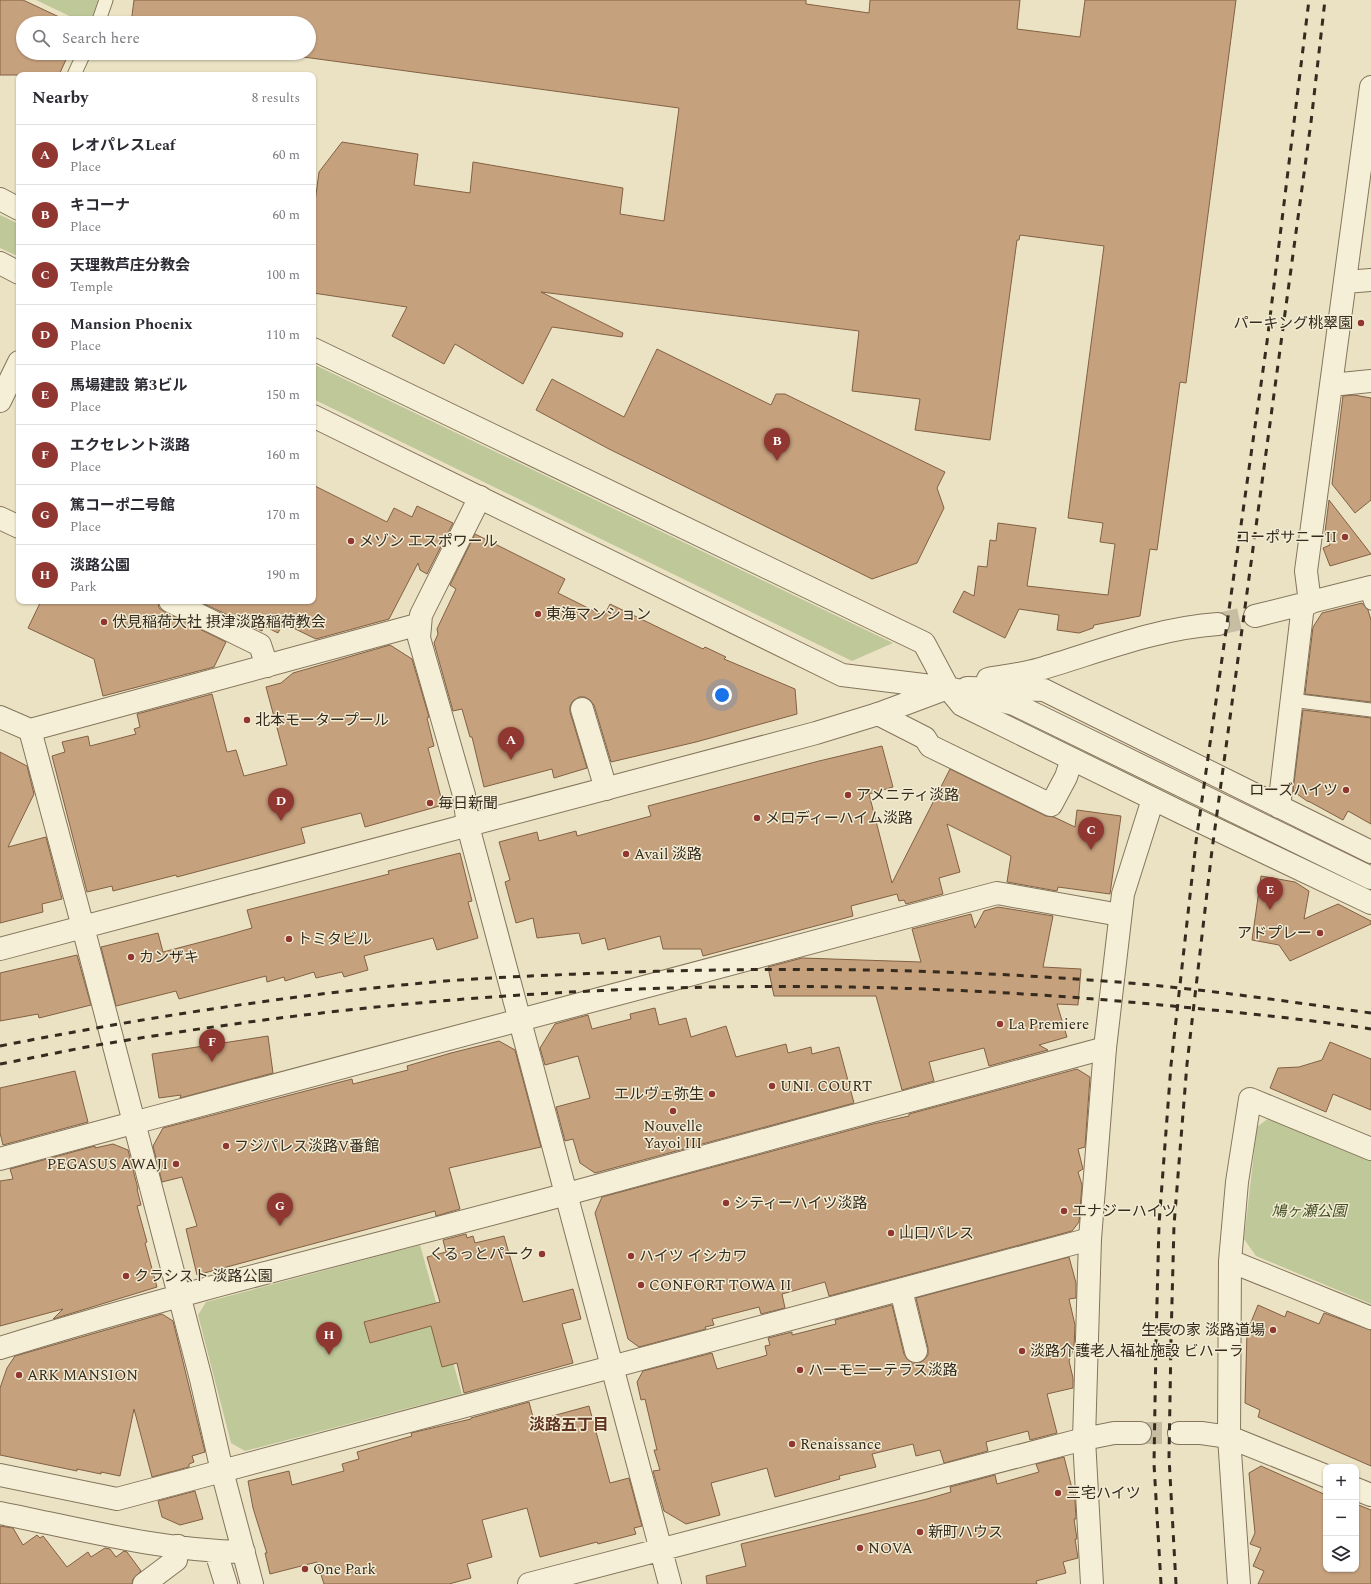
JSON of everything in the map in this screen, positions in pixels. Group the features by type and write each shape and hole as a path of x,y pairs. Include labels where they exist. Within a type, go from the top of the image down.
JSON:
{"street":[{"path":"1279,807 1292,700 1307,604 1306,571 1371,87"},
{"path":"0,199 16,207"},
{"path":"0,263 16,271"},
{"path":"1345,282 1371,280"},
{"path":"316,350 924,643 948,688 962,705 1153,799 1371,903"},
{"path":"0,402 16,368"},
{"path":"1331,384 1371,381"},
{"path":"316,417 842,675 948,688 1044,690 1371,852"},
{"path":"480,497 421,615 419,638 464,795 468,826 670,1584"},
{"path":"0,518 16,526"},
{"path":"1255,616 1307,604 1369,593"},
{"path":"176,604 260,645 267,666"},
{"path":"0,717 30,730 420,624"},
{"path":"0,949 809,735 878,714 948,688 1037,670 1152,635 1195,626 1218,624"},
{"path":"948,688 1014,704 1371,878"},
{"path":"582,709 606,789"},
{"path":"878,714 925,738 930,746 1051,805 1066,777 1072,759"},
{"path":"30,730 179,1295 222,1471 252,1584"},
{"path":"1092,1584 1084,1439 1090,1238 1106,1048 1123,894 1153,799"},
{"path":"0,1158 997,892 1120,915"},
{"path":"0,1348 179,1295 566,1194 766,1138 1106,1048"},
{"path":"1239,1584 1229,1437 1230,1261 1237,1182 1250,1099 1371,1148"},
{"path":"0,1475 117,1499 612,1368 1090,1238"},
{"path":"1230,1261 1371,1318"},
{"path":"901,1290 916,1351"},
{"path":"529,1584 661,1548 1084,1439 1114,1433 1140,1433"},
{"path":"1179,1433 1201,1433 1229,1437 1323,1475"},
{"path":"1359,1490 1371,1495"},
{"path":"0,1513 178,1546 216,1552 244,1552"},
{"path":"144,1584 176,1560 178,1546"},
{"path":"216,1552 226,1584"}],"lane":[{"path":"100,16 106,0"},
{"path":"75,72 81,60"},
{"path":"1292,700 1371,710"}],"green space":[{"path":"36,0 98,0 92,16 69,16"},
{"path":"0,215 16,223 16,255 0,248"},
{"path":"316,365 893,643 852,661 316,400"},
{"name":"鳩ヶ瀬公園","path":"1270,1117 1371,1160 1371,1304 1256,1256 1244,1239 1257,1127"},
{"path":"420,1245 462,1394 245,1451 231,1443 198,1315 206,1302"}],"building":[{"path":"0,0 23,0 57,16 16,16 16,60 66,60 60,72 16,72 16,75 0,75"},
{"path":"134,0 806,0 806,4 869,13 870,0 1020,0 1017,29 1080,37 1085,0 1236,0 1186,383 1180,382 1157,550 1150,549 1140,616 1094,625 1093,628 1079,633 1057,630 1059,615 1019,609 1005,638 953,612 964,591 974,596 978,566 987,567 990,540 996,541 998,523 1036,528 1027,586 1108,595 1115,544 1100,542 1103,523 1068,518 1104,246 1020,235 1019,240 1017,240 990,440 915,430 920,399 852,391 859,331 541,292 623,333 622,337 552,327 523,384 455,344 444,364 392,336 407,307 316,293 316,194 319,172 342,142 418,154 414,185 470,193 473,162 623,188 620,214 664,221 679,108 316,59 316,16 132,16"},
{"path":"657,349 771,405 776,394 785,394 945,472 937,488 944,508 917,563 872,579 609,449 536,410 552,379 624,417"},
{"path":"1354,395 1371,398 1371,500 1355,513 1332,484 1343,396"},
{"path":"316,486 387,522 394,508 412,517 417,506 453,523 427,574 420,570 418,563 389,619 316,639 283,623 278,633 264,626 262,631 204,604 316,604"},
{"name":"コーポサニーII","path":"1329,500 1371,554 1330,566 1323,548 1330,545 1325,532"},
{"path":"475,534 565,579 558,593 604,616 610,604 703,649 705,647 726,657 724,659 795,689 797,714 696,742 611,762 594,705 585,697 579,697 573,701 570,706 570,712 587,768 554,778 552,769 484,787 472,737 470,737 462,709 453,711 434,643 438,634 437,629 456,589 450,585"},
{"path":"1362,603 1368,610 1371,620 1371,702 1305,694 1313,627 1322,613"},
{"path":"40,604 158,604 159,608 165,612 226,642 214,667 103,696 94,659 28,628"},
{"path":"390,645 412,659 429,717 427,718 434,746 428,748 443,805 365,827 361,813 301,828 305,843 177,877 176,875 113,891 112,886 87,892 52,756 65,752 62,742 88,736 90,746 136,734 134,729 140,727 137,714 212,694 227,752 236,750 244,776 287,765 266,687 281,683 293,673"},
{"path":"1303,710 1371,718 1371,824 1348,811 1343,820 1307,801 1293,791"},
{"path":"882,746 893,787 869,794 892,883 950,769 1046,816 1054,817 1075,827 1077,810 1121,816 1110,894 1058,887 1057,891 1007,882 1011,856 947,824 960,872 939,878 943,894 906,904 904,900 899,901 897,894 851,906 853,916 703,956 701,949 663,949 660,936 608,950 605,938 582,944 579,933 537,938 533,918 516,923 505,882 510,880 499,842 537,832 539,841 576,831 577,836 651,816 648,806"},
{"path":"0,752 27,766 34,794 8,847 46,837 62,899 42,904 43,912 0,923"},
{"path":"460,853 472,901 468,902 478,938 437,950 433,938 364,956 368,970 344,977 342,972 316,978 314,972 285,981 284,977 267,982 266,976 179,999 176,991 116,1006 101,947 158,933 163,952 252,928 247,910 389,874 388,871"},
{"path":"1261,876 1295,882 1309,891 1304,919 1338,904 1371,921 1371,924 1290,961 1279,945 1252,940"},
{"path":"998,907 1053,916 1043,967 1081,969 1078,1005 1057,1004 1067,1037 1039,1045 1048,1050 989,1066 984,1048 929,1062 934,1081 902,1090 876,996 774,996 768,967 802,958 921,962 912,929 971,914 975,928 984,911"},
{"path":"77,955 91,1005 39,1018 38,1014 0,1021 0,973"},
{"path":"655,1008 659,1025 686,1018 691,1037 726,1026 736,1057 786,1044 788,1053 811,1047 812,1054 839,1047 854,1103 595,1173 580,1163 573,1139 565,1141 556,1107 590,1098 578,1056 545,1065 540,1048 555,1024 588,1015 592,1029 631,1019 630,1014"},
{"path":"268,1036 273,1073 180,1098 181,1095 159,1098 152,1054"},
{"path":"499,1041 515,1050 541,1147 449,1168 460,1209 436,1216 435,1211 197,1275 186,1229 197,1226 182,1177 162,1182 153,1146 163,1128 352,1079 353,1084 408,1070 407,1066"},
{"path":"1330,1042 1371,1059 1371,1110 1333,1094 1326,1112 1270,1088 1278,1068 1299,1067 1322,1060"},
{"path":"1077,1069 1090,1077 1085,1147 1078,1149 1083,1169 1078,1172 1082,1185 1079,1222 1072,1231 829,1296 825,1282 782,1294 785,1308 761,1314 759,1307 712,1319 714,1325 705,1327 706,1329 639,1347 628,1339 595,1213 602,1197 873,1124 909,1116 909,1114"},
{"path":"75,1071 88,1122 3,1145 0,1133 0,1088"},
{"path":"113,1144 128,1150 141,1205 137,1206 157,1287 53,1319 63,1309 0,1326 0,1181 13,1179 10,1169 95,1146 95,1148"},
{"path":"466,1234 467,1238 473,1236 475,1243 504,1236 523,1302 573,1289 581,1319 562,1324 573,1363 464,1393 457,1363 442,1367 431,1326 370,1343 364,1322 440,1302 427,1257 446,1252 443,1240"},
{"path":"1069,1257 1076,1283 1076,1298 1069,1299 1075,1325 1074,1347 1069,1361 1073,1378 1073,1388 1047,1394 1057,1433 1030,1440 1028,1431 986,1442 988,1451 944,1463 940,1450 916,1456 913,1444 872,1454 876,1467 839,1476 840,1479 775,1497 767,1468 711,1483 720,1515 686,1524 664,1511 653,1471 660,1470 654,1450 657,1450 645,1399 641,1400 637,1382 643,1371 712,1353 717,1369 767,1355 765,1346 770,1345 768,1338 792,1332 792,1335 836,1324 835,1320 892,1305 904,1354 912,1363 919,1363 928,1355 928,1348 916,1298"},
{"path":"1258,1305 1285,1317 1287,1311 1319,1324 1324,1313 1371,1330 1371,1466 1258,1417 1260,1410 1245,1403 1247,1332"},
{"path":"162,1314 173,1321 205,1452 192,1456 194,1462 189,1464 189,1467 152,1477 134,1409 120,1476 77,1469 77,1471 0,1455 0,1388 7,1368 15,1356"},
{"path":"529,1402 534,1421 589,1406 610,1483 629,1478 642,1526 634,1528 636,1534 598,1544 597,1542 540,1557 527,1508 482,1520 492,1557 467,1564 471,1578 449,1584 324,1584 317,1562 270,1574 265,1553 267,1553 253,1508 248,1481 289,1471 292,1485 344,1471 342,1464 359,1459 357,1452 412,1436 411,1433 471,1419"},
{"path":"1064,1457 1075,1500 1076,1519 1074,1519 1077,1539 1075,1539 1078,1558 1063,1562 1066,1573 1036,1581 1037,1584 707,1584 706,1576 746,1566 741,1544 927,1499 951,1492 950,1487 995,1475 997,1484 1039,1472 1036,1464"},
{"path":"1261,1466 1323,1494 1323,1572 1359,1572 1359,1505 1371,1510 1371,1584 1258,1584 1264,1571 1253,1566 1261,1548 1250,1544 1255,1533 1249,1473"},
{"path":"195,1491 203,1519 180,1525 162,1517 158,1501"},
{"path":"0,1526 13,1528 23,1545 37,1535 40,1538 43,1536 67,1567 88,1552 91,1557 105,1548 110,1549 116,1557 124,1551 127,1552 141,1571 133,1579 132,1584 0,1584"}],"tunnel":[{"path":"1218,624 1255,616"},
{"path":"1140,1433 1179,1433"}],"railway":[{"path":"1161,1584 1154,1464 1156,1342 1159,1224 1171,1065 1196,842 1267,342 1309,0"},
{"path":"1176,1584 1169,1457 1171,1340 1174,1225 1187,1064 1212,850 1311,122 1325,0"},
{"path":"0,1046 166,1016 389,986 544,975 665,971 786,969 908,971 1029,976 1195,990 1266,998 1371,1013"},
{"path":"0,1064 116,1042 244,1023 373,1007 502,996 632,989 762,986 892,988 1021,994 1206,1009 1371,1029"}],"place":[{"name":"パーキング桃翠園","path":"1361,323"},
{"name":"キコーナ","path":"777,461"},
{"name":"コーポサニーII","path":"1345,537"},
{"name":"メゾン エスポワール","path":"351,541"},
{"name":"東海マンション","path":"538,614"},
{"name":"伏見稲荷大社 摂津淡路稲荷教会","path":"104,622"},
{"name":"北本モータープール","path":"247,720"},
{"name":"レオパレスLeaf","path":"511,760"},
{"name":"ローズハイツ","path":"1346,790"},
{"name":"アメニティ淡路","path":"848,795"},
{"name":"毎日新聞","path":"430,803"},
{"name":"メロディーハイム淡路","path":"757,818"},
{"name":"Mansion Phoenix","path":"281,821"},
{"name":"天理教芦庄分教会","path":"1091,850"},
{"name":"Avail 淡路","path":"626,854"},
{"name":"馬場建設 第3ビル","path":"1270,910"},
{"name":"アドプレー","path":"1320,933"},
{"name":"トミタビル","path":"289,939"},
{"name":"カンザキ","path":"131,957"},
{"name":"La Premiere","path":"1000,1024"},
{"name":"エクセレント淡路","path":"212,1062"},
{"name":"UNI. COURT","path":"772,1086"},
{"name":"エルヴェ弥生","path":"712,1094"},
{"name":"Nouvelle Yayoi III","path":"673,1111"},
{"name":"フジパレス淡路V番館","path":"226,1146"},
{"name":"PEGASUS AWAJI","path":"176,1164"},
{"name":"シティーハイツ淡路","path":"726,1203"},
{"name":"エナジーハイツ","path":"1064,1211"},
{"name":"篤コーポ二号館","path":"280,1226"},
{"name":"山口パレス","path":"891,1233"},
{"name":"くるっとパーク","path":"542,1254"},
{"name":"ハイツ イシカワ","path":"631,1256"},
{"name":"クラシスト 淡路公園","path":"126,1276"},
{"name":"CONFORT TOWA II","path":"641,1285"},
{"name":"生長の家 淡路道場","path":"1273,1330"},
{"name":"淡路介護老人福祉施設 ビハーラ","path":"1022,1351"},
{"name":"淡路公園","path":"329,1355"},
{"name":"ハーモニーテラス淡路","path":"800,1370"},
{"name":"ARK MANSION","path":"19,1375"},
{"name":"Renaissance","path":"792,1444"},
{"name":"三宅ハイツ","path":"1058,1493"},
{"name":"新町ハウス","path":"920,1532"},
{"name":"NOVA","path":"860,1548"},
{"name":"One Park","path":"305,1569"}],"district":[{"name":"淡路五丁目","path":"569,1425"}]}
